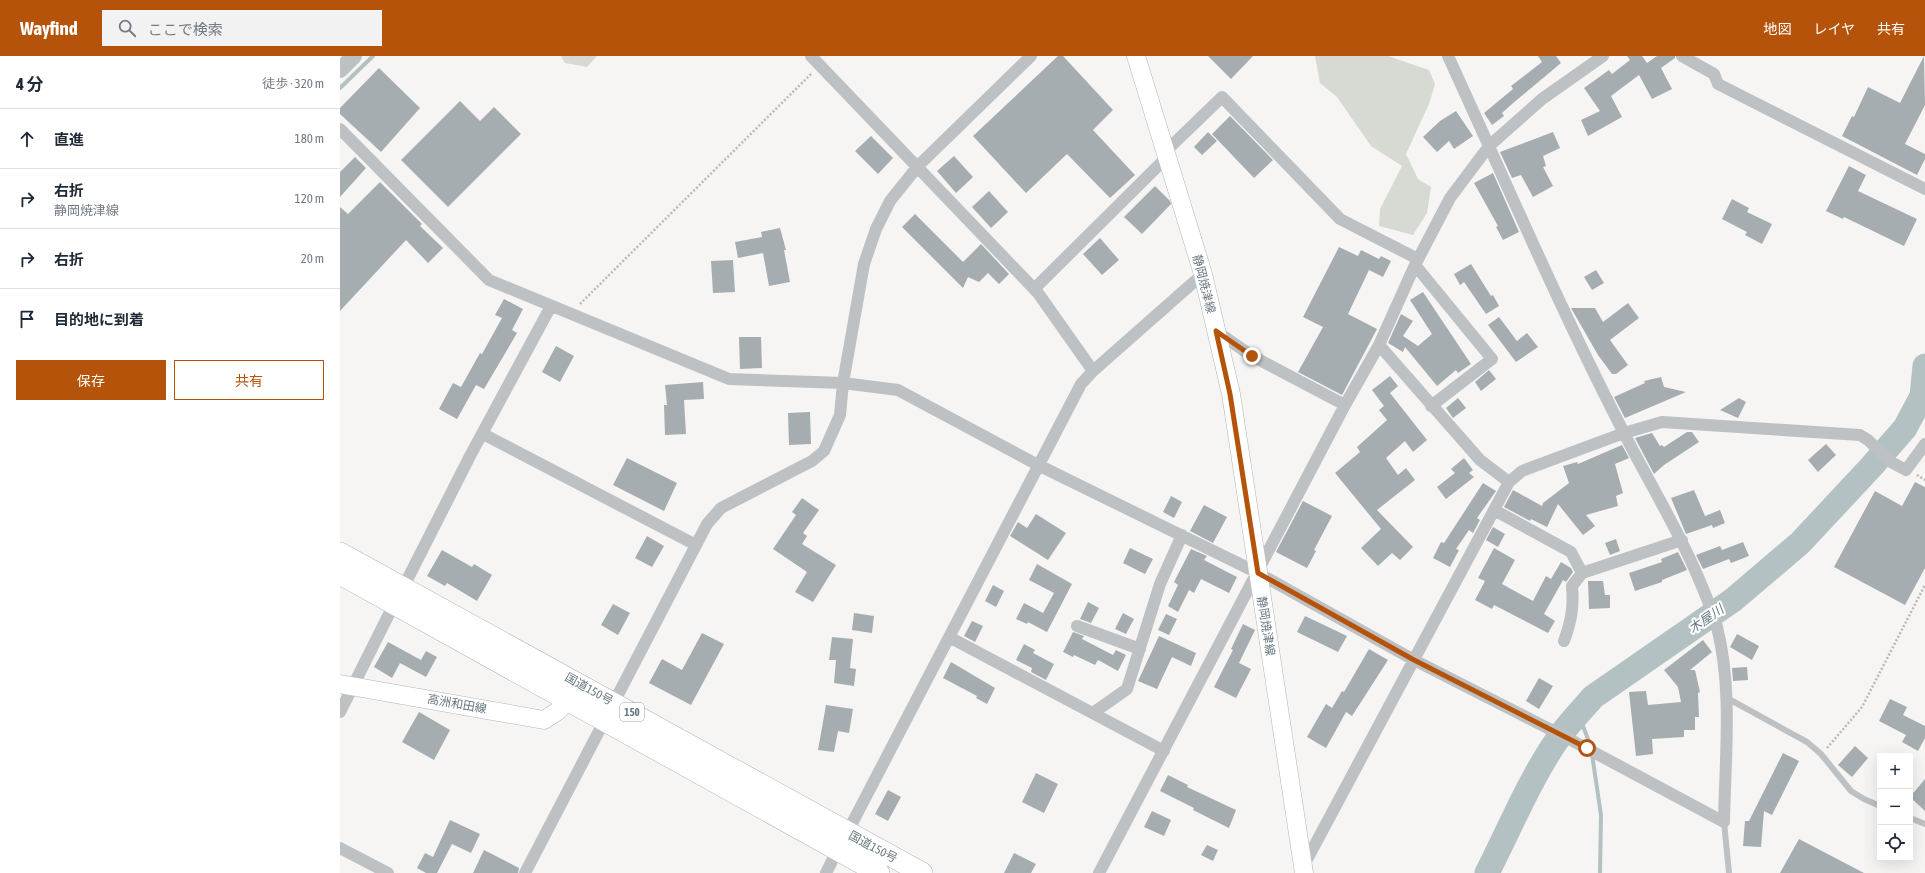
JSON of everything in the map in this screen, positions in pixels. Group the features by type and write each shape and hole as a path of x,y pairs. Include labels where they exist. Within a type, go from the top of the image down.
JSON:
{"highway":[{"name":"国道150号","path":"340,553 399,596 567,700 879,873"},
{"name":"国道150号","path":"340,574 399,596 613,702 847,833 922,873"}],"main road":[{"name":"静岡焼津線","path":"1136,56 1203,274 1230,394 1304,870"},
{"name":"高洲和田線","path":"347,685 544,720 558,711 567,700"}],"street":[{"path":"340,70 354,56"},
{"path":"811,56 918,166 1034,289 1093,371"},
{"path":"525,873 707,524 721,508 812,461 824,451 840,415 843,383 864,264 876,230 890,201 918,166 1031,56"},
{"path":"340,129 489,280 730,379 843,383 898,390 1038,465 1258,573 1414,660 1587,748 1724,822 1726,697 1724,659 1716,625 1708,602 1682,540 1624,433 1552,286 1448,56"},
{"path":"1099,873 1345,405 1379,344 1417,262 1450,198 1489,146 1542,99 1604,56"},
{"path":"1682,56 1714,74 1718,84 1925,189"},
{"path":"1034,289 1222,97 1340,219 1417,262 1492,358 1431,406"},
{"path":"847,833 1081,384 1093,371 1203,274"},
{"path":"340,712 347,685 399,596 470,456 551,306"},
{"path":"1216,331 1252,356 1345,405"},
{"path":"1379,344 1431,406 1480,460 1509,482"},
{"path":"1304,870 1509,482 1522,471 1624,433 1662,422 1860,435 1868,440 1891,462 1906,470 1925,444"},
{"path":"483,434 696,545"},
{"path":"1494,510 1571,552 1582,573"},
{"path":"1093,713 1127,689 1160,584 1182,535"},
{"path":"1564,641 1571,621 1574,604 1572,586 1582,573 1682,540"},
{"path":"1077,626 1140,649"},
{"path":"949,637 1164,751"},
{"path":"340,848 388,873"},
{"path":"826,873 837,851"}],"lane":[{"path":"1726,697 1807,742 1821,754 1851,791 1877,805"},
{"path":"1913,819 1925,824"},
{"path":"1724,822 1729,873"}],"path":[{"path":"570,314 820,65"},
{"path":"1821,754 1862,707 1925,585"}],"shaded area":[{"path":"561,56 597,56 587,67 565,63"},
{"path":"1315,56 1388,56 1429,70 1435,84 1429,104 1406,154 1418,179 1431,187 1427,213 1413,235 1379,226 1380,209 1402,166 1371,146 1337,97 1320,83"}],"building":[{"path":"1058,56 1063,56 1113,110 1093,130 1135,175 1110,198 1067,154 1026,193 973,136"},
{"path":"1208,56 1253,56 1231,79"},
{"path":"1538,56 1556,56 1561,63 1512,104 1502,113 1504,116 1492,125 1484,113 1513,89 1511,86 1542,62"},
{"path":"1627,56 1642,56 1647,63 1657,56 1675,56 1675,58 1661,68 1672,89 1652,99 1639,75 1611,96 1622,117 1588,136 1581,120 1600,111 1584,88 1609,70 1612,74 1630,60"},
{"path":"1924,56 1925,105 1905,144 1925,154 1925,159 1917,175 1842,136 1852,116 1854,117 1868,87 1900,103"},
{"path":"379,68 420,108 381,152 340,114 340,108"},
{"path":"460,101 480,121 494,107 521,134 448,207 401,160"},
{"path":"1456,111 1473,136 1454,149 1449,141 1437,152 1423,137 1440,121"},
{"path":"1230,116 1273,160 1254,178 1212,134"},
{"path":"1208,132 1217,141 1202,155 1194,147"},
{"path":"1553,132 1560,148 1543,156 1546,166 1543,167 1553,186 1533,197 1521,175 1512,178 1500,152"},
{"path":"871,136 893,158 878,174 855,151"},
{"path":"954,156 973,177 956,193 937,171"},
{"path":"355,157 366,168 340,197 340,172"},
{"path":"1849,166 1866,175 1858,191 1917,219 1904,246 1844,217 1843,219 1826,211"},
{"path":"1493,173 1519,232 1503,240 1496,227 1498,226 1474,183"},
{"path":"380,182 422,224 420,226 443,248 428,263 406,240 340,311 340,207 348,214"},
{"path":"1155,186 1170,201 1171,204 1142,234 1124,217"},
{"path":"989,191 1008,212 991,228 972,207"},
{"path":"1732,199 1749,208 1747,212 1772,224 1762,244 1745,235 1747,232 1722,219"},
{"path":"915,214 963,262 981,244 1009,274 999,284 988,273 979,282 968,277 963,288 902,227"},
{"path":"780,228 786,250 784,250 790,282 769,286 763,253 738,258 735,242 762,237 761,232"},
{"path":"1100,238 1119,260 1102,275 1083,254"},
{"path":"1339,247 1358,256 1361,250 1379,259 1381,256 1391,261 1383,277 1369,270 1348,314 1377,329 1342,395 1298,372 1323,327 1303,317"},
{"path":"733,260 735,292 713,293 711,261"},
{"path":"1471,264 1499,306 1486,314 1464,282 1460,285 1454,274"},
{"path":"1596,270 1604,283 1592,290 1584,277"},
{"path":"1423,292 1471,364 1458,373 1456,370 1437,386 1405,347 1403,352 1388,343 1401,314 1413,321 1403,336 1418,346 1432,334 1410,300"},
{"path":"504,299 523,309 512,330 517,333 484,389 476,385 457,419 439,409 453,383 461,387 480,353 482,354 502,318 495,315"},
{"path":"1628,303 1639,318 1610,340 1628,365 1616,374 1612,374 1598,355 1571,308 1595,308 1603,322"},
{"path":"1499,317 1517,341 1527,333 1538,347 1516,362 1488,325"},
{"path":"739,337 761,337 762,368 740,369"},
{"path":"556,346 574,356 560,382 542,372"},
{"path":"1489,370 1496,379 1481,391 1475,382"},
{"path":"1390,376 1398,386 1390,393 1427,440 1413,452 1405,441 1386,458 1398,475 1406,468 1415,480 1377,510 1413,547 1400,560 1392,553 1378,566 1361,548 1381,529 1335,473 1360,452 1357,447 1387,420 1379,410 1384,406 1372,390"},
{"path":"1661,377 1664,387 1686,392 1625,418 1614,397 1645,383 1644,381"},
{"path":"703,382 704,399 684,400 686,434 665,435 664,405 667,405 665,385"},
{"path":"1458,398 1466,408 1453,418 1446,408"},
{"path":"1739,398 1746,402 1738,418 1720,410"},
{"path":"810,412 811,444 789,445 788,413"},
{"path":"1687,432 1692,432 1699,442 1664,465 1654,474 1635,438 1652,433 1660,446 1662,445 1664,447"},
{"path":"1826,444 1836,455 1818,472 1808,460"},
{"path":"1622,445 1629,458 1615,464 1623,493 1616,496 1618,506 1586,515 1595,526 1583,535 1558,504 1547,527 1531,519 1530,521 1504,507 1513,490 1542,506 1543,503 1569,483 1563,466 1577,462 1578,464"},
{"path":"627,458 677,483 664,511 613,485"},
{"path":"1464,458 1473,470 1469,473 1474,477 1446,499 1437,487 1455,473 1451,469"},
{"path":"1915,482 1925,487 1925,568 1905,605 1834,567 1875,491 1902,506"},
{"path":"1483,483 1496,491 1477,518 1480,520 1473,533 1469,530 1456,549 1459,550 1450,567 1433,558 1441,542 1444,543"},
{"path":"1694,490 1705,516 1720,510 1725,523 1713,528 1712,525 1686,534 1671,498"},
{"path":"1171,496 1182,502 1174,518 1163,512"},
{"path":"802,498 819,510 803,533 807,536 802,544 836,565 813,602 795,592 807,572 773,549 796,515 792,512"},
{"path":"1303,501 1332,516 1314,550 1316,551 1307,568 1276,552"},
{"path":"1204,505 1227,517 1213,543 1190,531"},
{"path":"1036,514 1066,533 1048,560 1010,536 1018,522 1027,528"},
{"path":"1493,527 1505,534 1498,547 1486,540"},
{"path":"647,536 664,546 652,567 635,558"},
{"path":"1616,539 1620,551 1610,555 1605,543"},
{"path":"1743,542 1749,556 1731,563 1729,559 1703,569 1696,555 1720,546 1722,550"},
{"path":"1130,548 1153,559 1145,574 1123,563"},
{"path":"1494,548 1515,560 1502,584 1533,601 1546,576 1551,579 1561,562 1571,568 1573,572 1566,582 1563,580 1544,614 1555,621 1548,633 1494,605 1492,609 1475,600 1485,581 1478,578"},
{"path":"1191,549 1207,556 1204,560 1237,577 1229,593 1201,579 1194,593 1189,590 1178,612 1168,606 1178,585 1174,582"},
{"path":"442,550 472,567 474,564 492,575 477,601 447,583 445,586 427,576"},
{"path":"1678,552 1687,570 1662,580 1662,582 1635,591 1629,573 1662,562 1661,559"},
{"path":"1037,564 1072,584 1047,632 1028,622 1027,624 1016,619 1024,603 1043,613 1054,593 1029,580"},
{"path":"1588,581 1603,581 1605,595 1610,595 1610,608 1589,609"},
{"path":"993,585 1004,591 996,607 985,601"},
{"path":"1088,602 1099,608 1091,623 1080,619"},
{"path":"613,604 630,613 618,635 601,625"},
{"path":"854,613 874,616 872,633 852,630"},
{"path":"1123,613 1134,619 1126,634 1115,629"},
{"path":"1166,614 1177,619 1169,635 1158,630"},
{"path":"1305,616 1347,636 1338,652 1297,632"},
{"path":"972,621 983,626 975,642 964,636"},
{"path":"1243,624 1255,630 1239,663 1251,669 1236,698 1214,687 1233,650 1231,649"},
{"path":"1073,632 1084,636 1082,639 1113,655 1116,650 1126,655 1118,671 1098,660 1095,665 1074,655 1073,657 1063,652"},
{"path":"702,633 724,644 691,705 649,683 662,659 682,670"},
{"path":"1737,634 1759,646 1752,660 1730,647"},
{"path":"1159,636 1196,653 1191,666 1172,657 1157,689 1138,681"},
{"path":"832,637 853,639 850,668 856,669 854,686 834,683 836,660 829,660"},
{"path":"1703,640 1712,652 1690,670 1695,670 1700,692 1698,693 1699,717 1695,717 1695,730 1684,730 1684,737 1652,739 1653,754 1636,756 1629,692 1646,691 1648,705 1681,702 1678,687 1664,670"},
{"path":"388,642 421,660 426,651 437,657 426,677 400,663 392,678 374,667"},
{"path":"1024,644 1035,650 1033,653 1054,664 1046,680 1031,672 1032,668 1016,660"},
{"path":"1369,649 1388,660 1352,716 1346,712 1326,748 1307,737 1326,704 1332,708 1342,691 1344,692"},
{"path":"951,662 995,688 987,704 976,698 977,696 943,678"},
{"path":"1747,667 1748,680 1733,681 1732,668"},
{"path":"1539,678 1553,686 1539,709 1526,701"},
{"path":"1890,699 1907,707 1903,715 1925,726 1925,738 1918,751 1902,742 1906,735 1879,721"},
{"path":"826,705 853,709 849,733 838,731 834,752 818,750"},
{"path":"419,712 450,730 434,760 402,742"},
{"path":"1855,746 1868,758 1852,777 1838,765"},
{"path":"1783,753 1799,761 1772,815 1764,811 1761,847 1743,846 1745,821 1749,821"},
{"path":"1036,773 1058,784 1044,813 1022,802"},
{"path":"1168,775 1188,785 1187,787 1236,810 1229,828 1160,791"},
{"path":"1925,779 1925,811 1913,800 1913,793"},
{"path":"888,790 901,797 888,821 875,814"},
{"path":"1152,811 1171,820 1164,836 1144,827"},
{"path":"450,820 480,834 471,853 452,844 437,873 426,873 417,868 425,853 433,857"},
{"path":"1799,839 1864,873 1780,873"},
{"path":"1207,845 1218,850 1213,861 1201,855"},
{"path":"484,850 519,868 518,873 473,873"},
{"path":"1014,853 1036,864 1031,873 1004,873"}],"waterway":[{"path":"340,88 373,56"},
{"name":"木屋川","path":"1487,873 1538,771 1566,728 1593,697 1733,600 1800,543 1905,428 1922,396 1925,366"},
{"path":"1578,713 1591,747"},
{"path":"1592,754 1601,815 1600,873"}],"route":[{"path":"1252,356 1216,331 1230,394 1258,573 1414,660 1587,748"}]}
